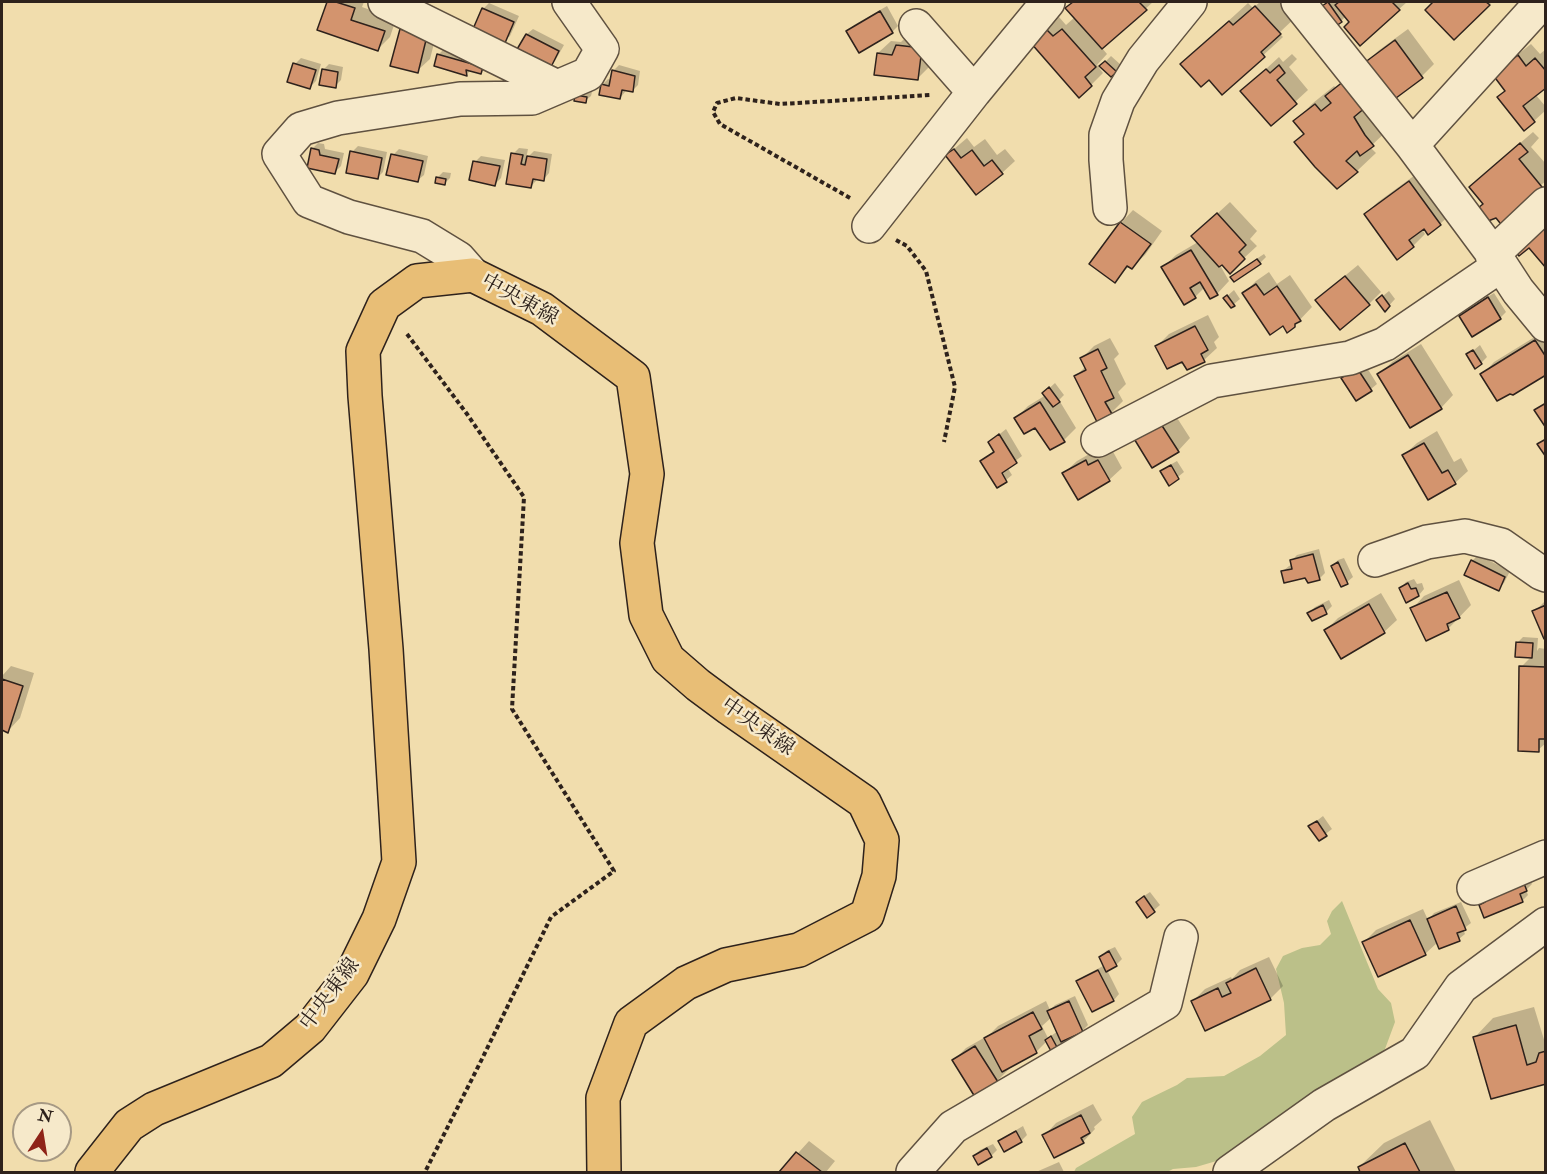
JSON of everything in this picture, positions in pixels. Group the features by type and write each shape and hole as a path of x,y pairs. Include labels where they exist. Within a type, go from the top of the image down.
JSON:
{"main road":[{"name":"中央東線","path":"92,1173 129,1125 154,1109 271,1060 310,1028 352,974 380,919 399,862 387,650 363,351 384,305 417,281 473,275 542,309 633,376 647,474 637,543 646,615 668,659 729,708 864,802 882,840 879,876 867,915 799,950 726,965 686,983 631,1023 603,1098 604,1173"}],"street":[{"path":"385,2 557,87"},
{"path":"473,275 458,258 422,236 349,217 309,201 279,154 301,129 338,118 460,99 532,98 588,74 602,49 569,2"},
{"path":"874,220 1048,2"},
{"path":"1110,208 1106,135 1118,101 1143,60 1190,2"},
{"path":"1298,2 1412,145 1545,325"},
{"path":"1412,145 1542,2"},
{"path":"916,26 974,92"},
{"path":"1098,440 1212,381 1350,358 1385,344 1497,260 1545,204"},
{"path":"1375,560 1427,542 1465,536 1501,546 1545,575"},
{"path":"1474,888 1545,857"},
{"path":"1230,1173 1324,1105 1415,1053 1461,987 1545,924"},
{"path":"913,1173 953,1127 1165,1003 1180,937"}],"path":[{"path":"944,442 955,387 926,271 907,246 874,220 720,124 713,112 717,103 736,98 780,104 974,92"},
{"path":"384,305 467,414 524,497 513,709 615,871 551,917 424,1173"}],"green space":[{"path":"1342,901 1378,989 1391,1003 1395,1022 1385,1049 1367,1072 1277,1118 1270,1132 1237,1155 1196,1167 1173,1169 1167,1172 1074,1172 1076,1168 1135,1134 1132,1117 1142,1102 1187,1078 1224,1076 1260,1056 1286,1035 1284,1003 1276,969 1283,956 1302,948 1320,945 1331,934 1327,921 1332,911"}],"building":[{"path":"327,2 336,2 355,8 351,20 385,31 378,51 317,30"},
{"path":"1073,2 1139,2 1147,10 1102,49 1065,8"},
{"path":"1328,2 1342,22 1330,30 1316,10"},
{"path":"1339,2 1392,2 1400,10 1360,46 1344,27 1349,22 1335,5"},
{"path":"1433,2 1486,2 1490,5 1454,40 1425,10"},
{"path":"1255,6 1281,34 1261,52 1265,57 1222,95 1209,80 1201,87 1180,64 1229,21 1233,25"},
{"path":"482,8 514,22 505,43 473,29"},
{"path":"880,11 893,33 859,53 846,31"},
{"path":"400,29 427,36 418,73 390,66"},
{"path":"1046,29 1053,36 1062,29 1096,67 1085,77 1092,86 1079,98 1030,42"},
{"path":"526,34 559,51 550,69 516,51"},
{"path":"1395,40 1423,78 1392,101 1364,63"},
{"path":"896,45 922,48 918,80 874,75 877,53 892,55"},
{"path":"437,54 483,67 481,74 466,70 467,76 434,66"},
{"path":"1518,55 1526,66 1535,58 1546,71 1546,88 1523,106 1535,122 1524,131 1497,97 1505,91 1493,75"},
{"path":"1105,61 1117,72 1111,77 1099,66"},
{"path":"293,63 316,70 310,89 287,82"},
{"path":"1279,65 1285,73 1277,80 1297,104 1271,126 1240,91 1266,69 1270,73"},
{"path":"322,69 338,72 336,88 319,85"},
{"path":"612,70 635,76 633,92 622,90 620,99 599,95 601,84 609,86"},
{"path":"1344,81 1366,107 1354,117 1374,146 1360,156 1357,151 1346,161 1358,172 1337,189 1294,142 1304,134 1293,121 1315,104 1321,111 1331,103 1325,96"},
{"path":"575,95 587,97 586,103 574,101"},
{"path":"1520,143 1528,152 1519,159 1542,187 1524,202 1529,207 1504,228 1496,218 1488,221 1478,208 1483,204 1469,187"},
{"path":"311,148 319,150 320,155 339,159 335,174 307,168"},
{"path":"954,149 961,158 972,150 984,166 992,160 1003,174 976,195 945,155"},
{"path":"350,151 382,158 378,179 346,173"},
{"path":"511,153 523,155 521,164 525,165 527,156 547,159 544,181 533,179 531,188 506,184"},
{"path":"391,154 423,161 418,182 386,175"},
{"path":"473,161 500,166 495,186 469,180"},
{"path":"436,177 446,179 445,185 435,183"},
{"path":"1409,181 1441,225 1428,235 1424,229 1409,240 1414,247 1397,260 1364,214"},
{"path":"1217,213 1246,245 1239,252 1245,259 1230,274 1222,265 1219,267 1191,236"},
{"path":"1546,217 1546,268 1529,248 1519,256 1509,244"},
{"path":"1120,222 1151,244 1132,269 1127,266 1115,283 1089,264"},
{"path":"1191,250 1218,295 1210,299 1200,282 1190,288 1196,298 1184,305 1161,267"},
{"path":"1257,259 1261,264 1234,282 1230,277"},
{"path":"1345,276 1370,305 1340,330 1315,300"},
{"path":"1256,284 1264,295 1277,286 1301,321 1287,333 1283,326 1270,335 1242,293"},
{"path":"1227,295 1235,306 1231,308 1223,298"},
{"path":"1382,295 1390,306 1385,312 1376,300"},
{"path":"1488,297 1501,319 1472,337 1459,316"},
{"path":"1195,326 1208,350 1201,354 1205,362 1187,370 1182,362 1167,369 1155,346"},
{"path":"1535,340 1546,357 1546,375 1513,395 1510,394 1497,401 1480,374"},
{"path":"1098,349 1107,368 1101,371 1114,398 1105,402 1112,414 1097,422 1074,376 1086,370 1080,358"},
{"path":"1473,350 1482,364 1475,369 1466,354"},
{"path":"1408,355 1442,409 1410,428 1377,374"},
{"path":"1357,368 1372,391 1356,401 1341,378"},
{"path":"1049,387 1060,402 1053,407 1042,393"},
{"path":"1040,402 1065,442 1050,450 1035,428 1024,434 1014,418"},
{"path":"1546,403 1546,428 1534,410"},
{"path":"1159,421 1179,452 1152,468 1133,437"},
{"path":"999,434 1017,463 1002,473 1007,482 997,488 980,461 994,452 988,442"},
{"path":"1546,439 1546,457 1537,444"},
{"path":"1424,443 1442,473 1448,470 1456,484 1428,500 1402,455"},
{"path":"1086,460 1088,465 1098,460 1110,481 1078,500 1062,473"},
{"path":"1171,465 1179,479 1169,486 1160,471"},
{"path":"1313,554 1320,580 1308,583 1305,578 1284,583 1281,571 1292,569 1290,560"},
{"path":"1471,560 1505,577 1499,591 1464,575"},
{"path":"1338,562 1348,584 1341,587 1331,566"},
{"path":"1408,583 1411,589 1416,588 1419,596 1406,603 1399,588"},
{"path":"1447,592 1460,618 1447,624 1449,630 1426,641 1410,608"},
{"path":"1369,604 1385,633 1341,659 1324,630"},
{"path":"1323,605 1327,614 1312,621 1307,613"},
{"path":"1546,605 1546,639 1544,639 1532,611"},
{"path":"1516,642 1533,643 1532,658 1515,657"},
{"path":"1519,666 1546,667 1546,739 1539,739 1539,752 1518,751"},
{"path":"2,679 23,686 8,733 2,730"},
{"path":"1317,821 1327,836 1319,841 1308,826"},
{"path":"1523,881 1527,891 1520,894 1523,902 1484,918 1479,905 1485,902 1482,898"},
{"path":"1144,896 1155,912 1147,918 1136,902"},
{"path":"1456,906 1466,930 1457,933 1460,941 1439,949 1427,919"},
{"path":"1410,920 1426,955 1378,977 1362,942"},
{"path":"1109,951 1117,966 1106,972 1099,957"},
{"path":"1256,968 1271,1000 1205,1031 1191,1001 1218,988 1222,997 1231,993 1226,983"},
{"path":"1098,970 1114,1001 1092,1012 1076,981"},
{"path":"1069,1001 1083,1032 1061,1042 1047,1011"},
{"path":"1033,1012 1042,1029 1029,1036 1037,1053 1002,1072 984,1038"},
{"path":"1516,1025 1527,1065 1536,1062 1539,1053 1546,1051 1546,1084 1491,1099 1473,1037"},
{"path":"1051,1036 1058,1049 1052,1053 1045,1040"},
{"path":"975,1046 998,1082 975,1097 952,1060"},
{"path":"1081,1115 1090,1133 1081,1138 1084,1143 1054,1158 1042,1135"},
{"path":"1016,1131 1022,1142 1004,1152 998,1141"},
{"path":"1405,1143 1420,1172 1360,1172 1358,1167"},
{"path":"987,1148 992,1157 978,1165 973,1156"},
{"path":"796,1152 822,1172 779,1172"}]}
